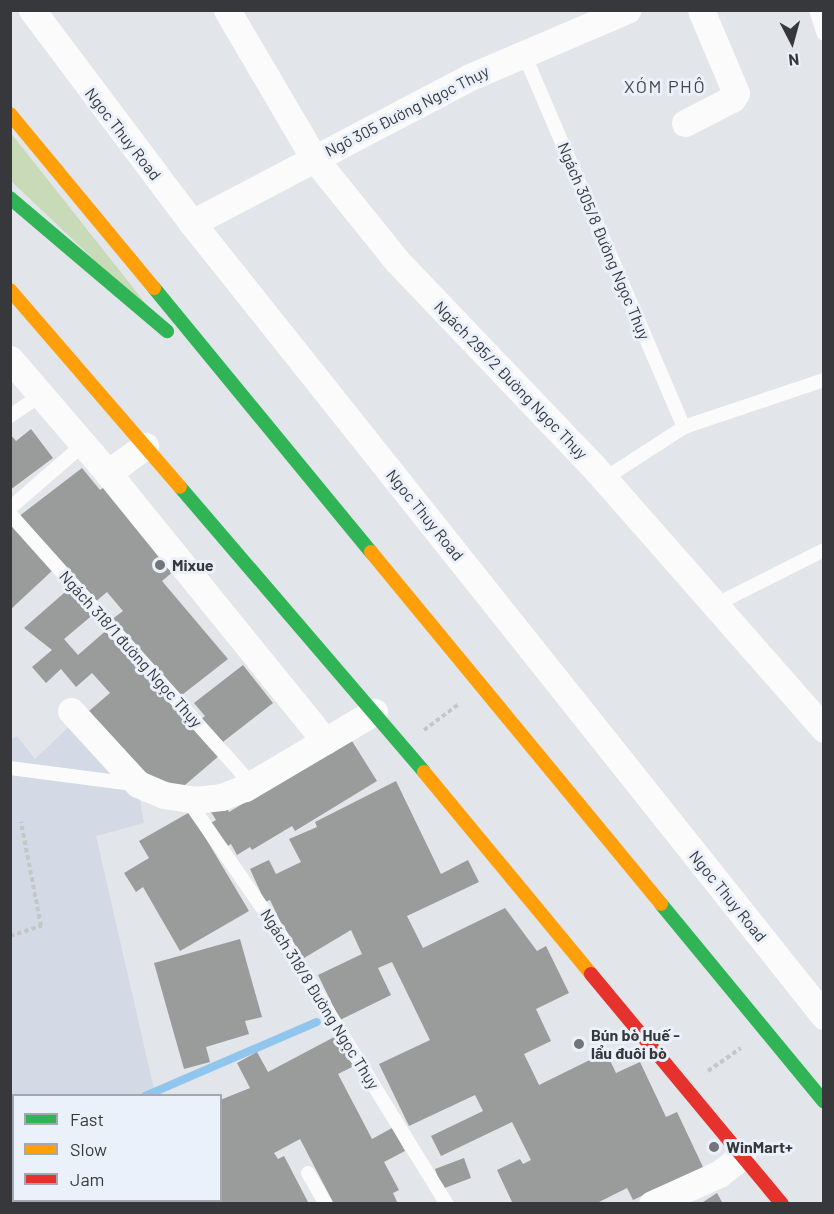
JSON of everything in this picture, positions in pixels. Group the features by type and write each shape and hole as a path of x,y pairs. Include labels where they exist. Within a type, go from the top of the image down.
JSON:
{"main road":[{"path":"10,114 229,384 484,686 824,1102"},
{"path":"10,198 229,384"},
{"path":"10,290 374,712 683,1089 782,1203"}],"street":[{"name":"Ngách 295/2 Đường Ngọc Thụy","path":"227,10 314,158 397,261 604,479 824,729"},
{"name":"Ngõ 305 Đường Ngọc Thụy","path":"192,223 470,77 524,54 592,17 627,10"},
{"path":"685,123 732,99 736,93 700,10"},
{"name":"Ngoc Thuy Road","path":"35,11 100,105 192,223 824,1016"},
{"path":"10,359 108,472 325,741"},
{"path":"108,472 145,446"},
{"path":"71,711 138,784 187,799 221,797 251,784 374,712"},
{"path":"652,1203 718,1174 742,1156"}],"lane":[{"path":"816,10 824,34"},
{"name":"Ngách 305/8 Đường Ngọc Thụy","path":"524,54 684,427"},
{"path":"604,479 684,427 824,380"},
{"path":"10,416 41,395"},
{"path":"10,508 84,444"},
{"name":"Ngách 318/1 đường Ngọc Thụy","path":"10,514 251,784"},
{"path":"715,605 824,550"},
{"path":"10,768 138,784"},
{"name":"Ngách 318/8 Đường Ngọc Thụy","path":"187,799 277,928 447,1203"},
{"path":"308,1173 326,1203"}],"path":[{"path":"401,746 484,686"},
{"path":"10,936 41,926 21,822"},
{"path":"683,1089 765,1031"}],"shaded area":[{"path":"75,721 138,790 144,823 96,836 154,1089 140,1094 12,1094 11,1127 11,740 17,736 35,759"}],"green space":[{"path":"10,132 161,323 11,181"}],"building":[{"path":"31,429 53,458 10,490 10,434 16,441"},
{"path":"82,468 100,490 108,484 175,570 162,581 228,659 178,698 111,620 123,611 107,592 94,603 56,555 51,559 18,517"},
{"path":"10,523 54,569 10,610"},
{"path":"72,586 95,613 64,639 78,655 109,628 220,755 185,785 157,785 146,773 140,778 89,711 110,693 92,673 76,687 61,669 46,683 32,667 52,650 24,628"},
{"path":"243,665 273,703 219,745 200,720 205,716 194,703"},
{"path":"347,733 377,781 295,831 292,826 252,850 250,847 237,855 231,844 224,848 209,824 216,820 209,809 223,801 229,812 310,763"},
{"path":"396,781 441,874 468,860 479,882 407,916 423,948 505,908 537,951 546,946 569,993 536,1009 551,1041 524,1054 539,1085 606,1052 616,1073 640,1062 666,1117 677,1112 703,1167 633,1200 627,1188 595,1204 513,1204 497,1170 520,1159 523,1164 531,1160 512,1122 441,1156 431,1136 483,1111 475,1095 409,1126 379,1064 430,1040 392,962 378,968 391,995 340,1020 318,975 362,954 351,930 299,961 270,900 265,902 250,869 269,860 276,874 301,862 289,839 317,827 315,822"},
{"path":"190,812 249,911 180,951 143,887 136,892 124,873 149,858 139,841"},
{"path":"240,939 262,1017 245,1021 249,1034 206,1047 210,1062 184,1069 154,963"},
{"path":"338,1035 354,1066 338,1074 372,1139 392,1128 405,1151 384,1162 399,1190 393,1193 398,1204 334,1204 300,1139 274,1153 278,1159 284,1156 308,1202 209,1204 208,1202 222,1202 222,1099 250,1088 237,1063 257,1052 268,1072"},
{"path":"464,1158 471,1178 442,1189 435,1169"},
{"path":"717,1193 723,1204 700,1204"},
{"path":"124,1202 162,1202 163,1204 121,1204"}],"waterway":[{"path":"150,1094 317,1022"}],"traffic: fast":[{"path":"10,198 167,331"},
{"path":"154,288 371,552"},
{"path":"180,487 424,772"},
{"path":"661,904 824,1102"}],"traffic: slow":[{"path":"10,114 154,288"},
{"path":"10,290 180,487"},
{"path":"371,552 661,904"},
{"path":"424,772 591,974"}],"traffic: jam":[{"path":"591,974 782,1204"}],"place":[{"name":"Mixue","path":"160,565"},
{"name":"Bún bò Huế - lẩu đuôi bò","path":"579,1044"},
{"name":"WinMart+","path":"714,1147"}],"district":[{"name":"XÓM PHÔ","path":"665,86"}]}
